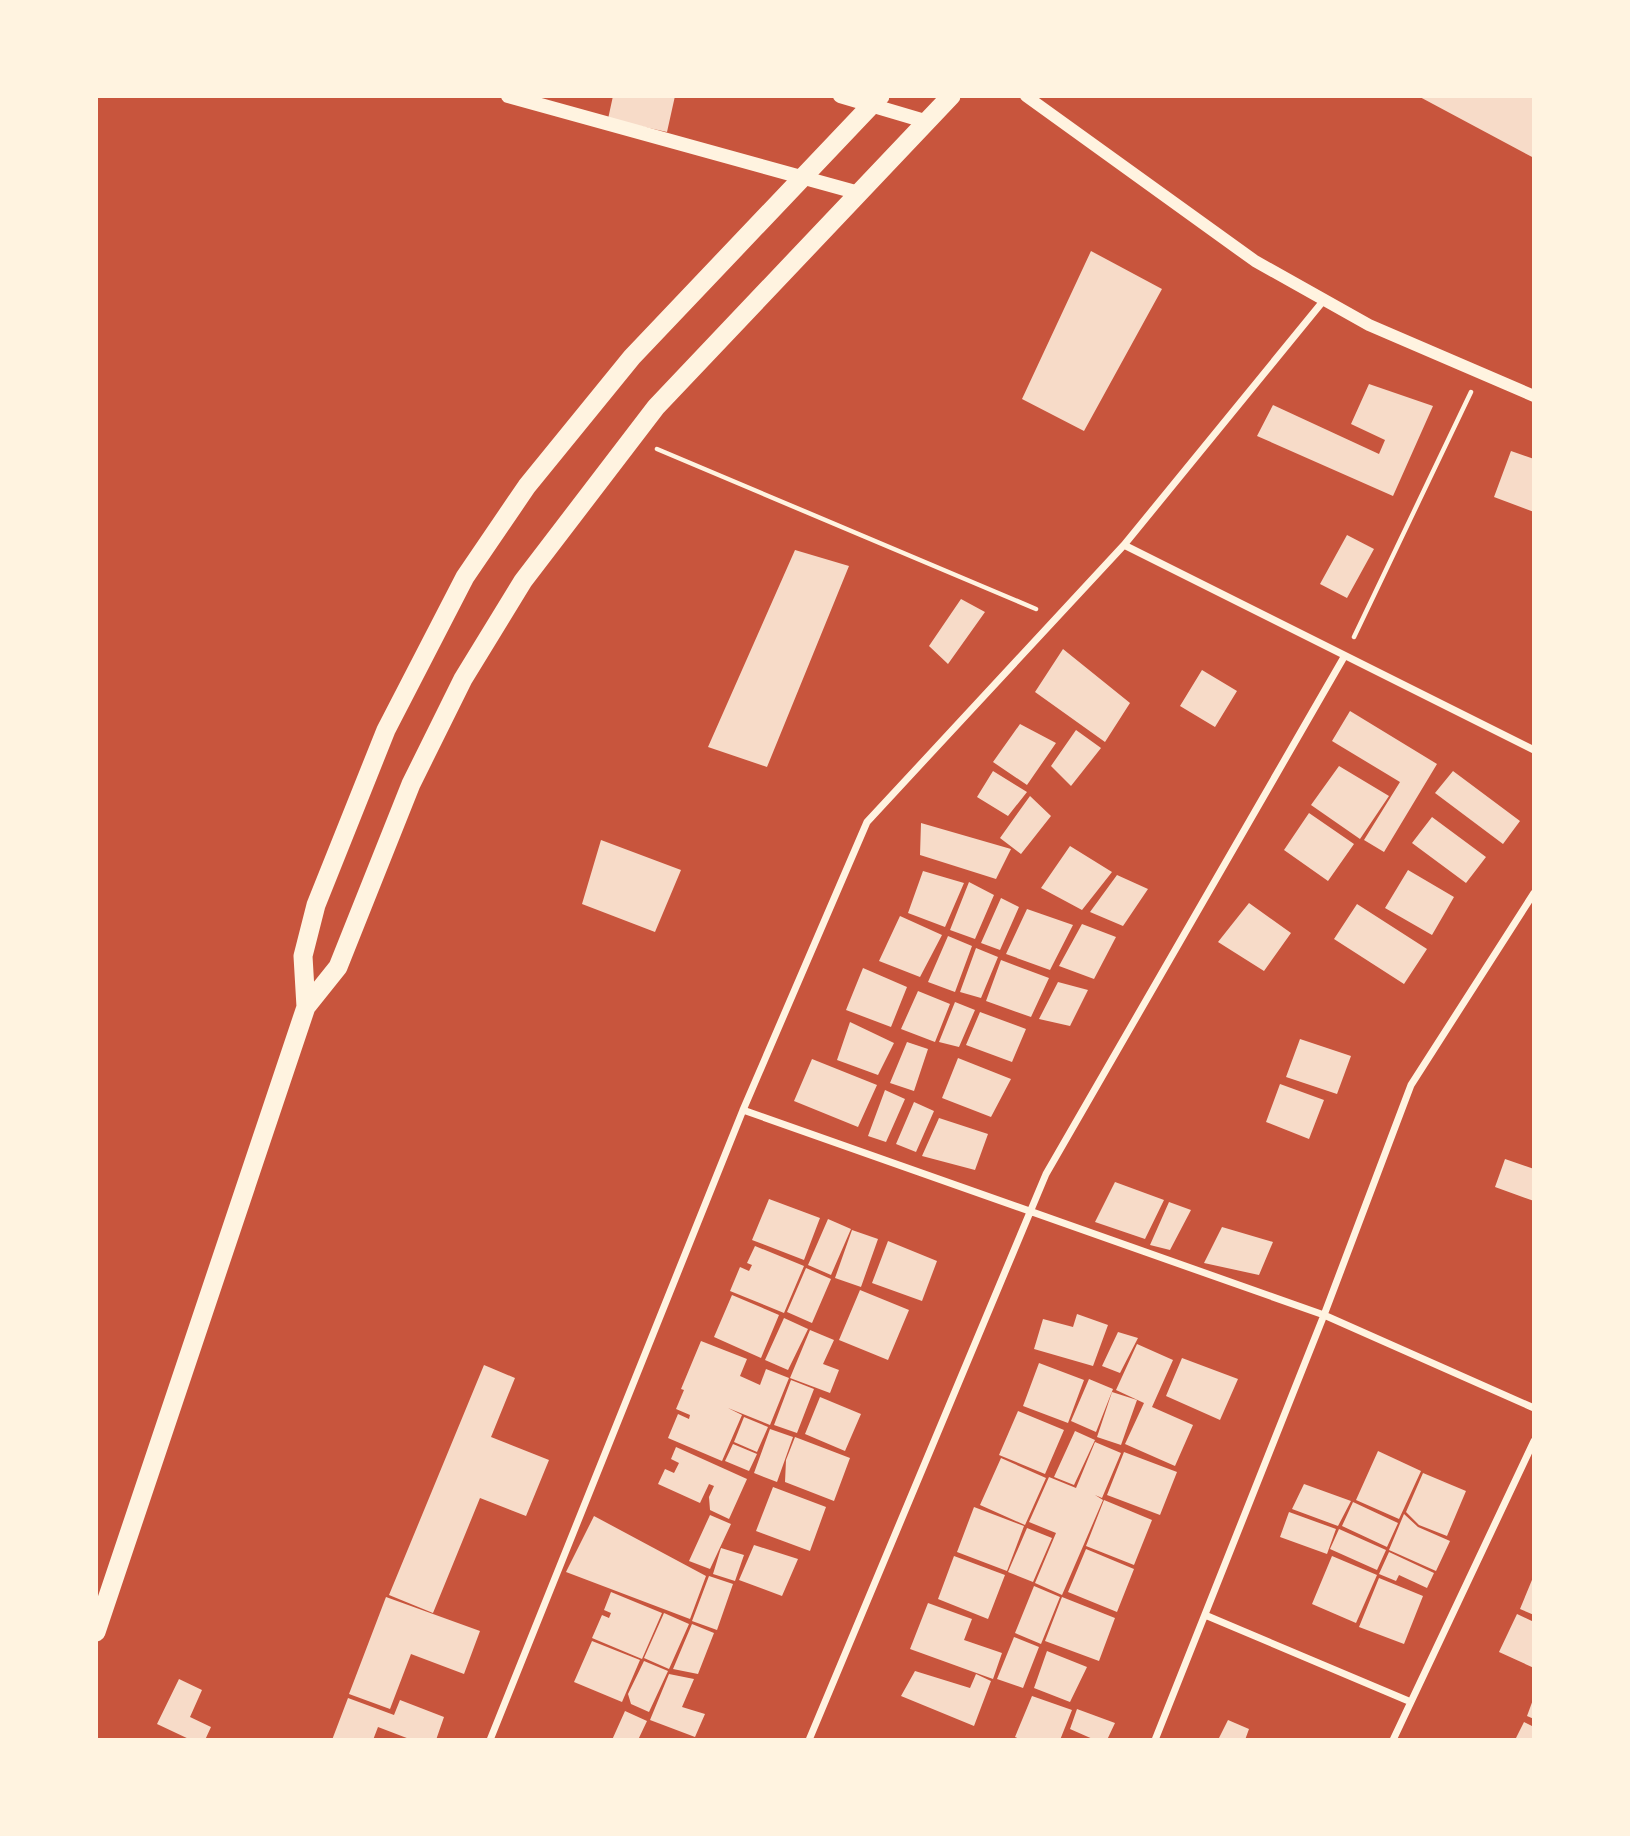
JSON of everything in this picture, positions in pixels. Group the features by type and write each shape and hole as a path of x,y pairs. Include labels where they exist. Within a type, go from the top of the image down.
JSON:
{"highway":[{"path":"96,1632 306,1007 338,967 411,784 463,679 523,581 656,407 951,96"},
{"path":"306,1007 303,956 316,905 386,730 466,577 527,486 632,357 876,101"}],"main road":[{"path":"508,96 859,193"},
{"path":"840,96 876,101 928,122"}],"street":[{"path":"1026,96 1255,261 1369,325 1534,396"},
{"path":"490,1740 743,1110 867,822 1124,545 1324,300"},
{"path":"1124,545 1534,750"},
{"path":"809,1740 1052,1162 1344,657"},
{"path":"1155,1740 1324,1315 1411,1085 1534,893"},
{"path":"743,1110 1324,1315 1534,1408"},
{"path":"1393,1740 1534,1441"},
{"path":"1205,1615 1411,1702"}],"path":[{"path":"1344,657 1480,373"},
{"path":"632,438 1056,618"}],"building":[{"path":"613,96 675,96 667,132 608,119"},
{"path":"1418,96 1534,96 1534,158"},
{"path":"1091,251 1162,289 1084,431 1022,399"},
{"path":"1369,384 1433,406 1393,496 1257,436 1273,405 1379,454 1385,440 1351,424"},
{"path":"1511,451 1534,459 1534,512 1494,497"},
{"path":"1347,535 1374,549 1347,598 1320,584"},
{"path":"795,550 849,566 767,767 708,747"},
{"path":"961,599 985,612 948,664 929,646"},
{"path":"1063,649 1130,703 1105,742 1035,692"},
{"path":"1202,670 1237,691 1215,727 1180,706"},
{"path":"1350,711 1437,764 1384,852 1364,840 1400,782 1332,741"},
{"path":"1020,724 1056,743 1027,785 993,762"},
{"path":"1076,730 1101,748 1071,786 1051,766"},
{"path":"1339,766 1389,796 1360,839 1311,805"},
{"path":"993,771 1027,792 1008,816 977,797"},
{"path":"1453,771 1520,821 1503,844 1435,793"},
{"path":"1030,796 1051,816 1021,854 1000,838"},
{"path":"1309,813 1354,844 1328,881 1284,850"},
{"path":"1432,817 1486,857 1466,883 1412,843"},
{"path":"921,823 1011,849 996,879 920,855"},
{"path":"601,840 681,870 655,932 582,904"},
{"path":"1070,846 1112,872 1082,910 1041,888"},
{"path":"1408,870 1454,897 1432,935 1385,908"},
{"path":"923,871 964,883 945,927 908,913"},
{"path":"1117,875 1148,889 1123,926 1090,912"},
{"path":"969,882 994,895 975,939 950,930"},
{"path":"1001,898 1019,907 1000,950 981,943"},
{"path":"1249,903 1291,933 1264,971 1218,942"},
{"path":"1357,904 1427,949 1404,984 1334,939"},
{"path":"1027,909 1073,925 1050,970 1006,954"},
{"path":"900,916 942,935 920,977 879,961"},
{"path":"1082,924 1116,937 1094,979 1059,966"},
{"path":"948,936 972,946 955,992 928,982"},
{"path":"976,948 998,957 981,998 960,992"},
{"path":"1001,960 1049,978 1031,1017 986,1001"},
{"path":"863,968 907,987 891,1027 846,1010"},
{"path":"1058,982 1088,990 1070,1026 1039,1019"},
{"path":"918,991 950,1004 935,1042 901,1029"},
{"path":"955,1002 975,1010 959,1047 939,1042"},
{"path":"980,1012 1026,1029 1012,1062 966,1045"},
{"path":"850,1022 894,1043 878,1075 837,1060"},
{"path":"1300,1039 1351,1056 1337,1094 1286,1077"},
{"path":"907,1042 928,1049 914,1091 890,1083"},
{"path":"958,1058 1011,1079 991,1117 942,1098"},
{"path":"812,1059 877,1085 858,1127 794,1101"},
{"path":"1280,1084 1324,1100 1309,1139 1266,1122"},
{"path":"885,1090 905,1099 886,1142 868,1136"},
{"path":"914,1102 934,1111 916,1152 896,1144"},
{"path":"939,1118 988,1134 975,1170 922,1156"},
{"path":"1505,1159 1534,1169 1534,1201 1495,1187"},
{"path":"1115,1182 1164,1200 1145,1239 1095,1222"},
{"path":"769,1199 820,1218 804,1260 752,1240"},
{"path":"1169,1202 1191,1210 1170,1250 1150,1245"},
{"path":"828,1219 851,1229 831,1275 808,1265"},
{"path":"1222,1227 1273,1242 1259,1275 1204,1263"},
{"path":"852,1230 878,1239 861,1287 835,1278"},
{"path":"888,1241 937,1261 922,1301 872,1283"},
{"path":"755,1246 804,1266 784,1313 730,1291 740,1267 749,1271 752,1265 747,1263"},
{"path":"806,1268 831,1279 812,1323 787,1312"},
{"path":"860,1290 909,1310 888,1360 839,1340"},
{"path":"732,1295 779,1315 761,1358 714,1337"},
{"path":"1077,1314 1108,1325 1093,1366 1034,1349 1043,1319 1073,1327"},
{"path":"784,1318 808,1329 788,1370 765,1360"},
{"path":"810,1330 834,1340 823,1364 839,1370 830,1393 790,1378"},
{"path":"1118,1332 1138,1338 1120,1373 1102,1366"},
{"path":"701,1341 747,1359 740,1376 760,1385 766,1369 789,1378 770,1425 728,1408 742,1415 722,1461 668,1438 678,1414 689,1419 690,1415 676,1409 684,1390 681,1389"},
{"path":"1137,1344 1173,1360 1152,1407 1193,1425 1175,1466 1125,1444 1144,1403 1116,1390"},
{"path":"1182,1358 1238,1379 1220,1420 1166,1396"},
{"path":"1039,1363 1084,1380 1068,1423 1023,1406"},
{"path":"484,1365 515,1378 491,1437 549,1460 526,1516 480,1498 433,1613 389,1595"},
{"path":"1089,1379 1113,1389 1096,1432 1071,1421"},
{"path":"791,1380 814,1389 797,1433 774,1425"},
{"path":"1112,1392 1137,1400 1121,1445 1097,1437"},
{"path":"820,1397 861,1414 845,1451 805,1434"},
{"path":"1018,1411 1064,1430 1045,1474 999,1455"},
{"path":"744,1417 768,1427 757,1452 734,1442"},
{"path":"770,1429 793,1437 777,1482 754,1473"},
{"path":"1075,1431 1095,1440 1074,1485 1054,1477"},
{"path":"795,1437 850,1458 834,1501 785,1482 786,1460"},
{"path":"1095,1442 1121,1453 1102,1498 1095,1495 1103,1500 1062,1595 1035,1583 1056,1533 1029,1522 1049,1477 1076,1488"},
{"path":"733,1444 757,1454 749,1471 725,1461"},
{"path":"676,1447 747,1479 729,1519 710,1510 709,1497 714,1486 709,1484 700,1503 658,1484 665,1469 674,1473 679,1463 671,1459"},
{"path":"1378,1451 1421,1471 1399,1519 1356,1500"},
{"path":"1124,1452 1177,1472 1160,1515 1107,1495"},
{"path":"1001,1458 1046,1478 1025,1525 980,1505"},
{"path":"1423,1473 1466,1491 1447,1536 1419,1525 1406,1512"},
{"path":"1304,1484 1351,1501 1338,1526 1292,1509"},
{"path":"773,1487 826,1507 810,1551 756,1531"},
{"path":"1104,1500 1152,1520 1134,1565 1086,1546"},
{"path":"1353,1502 1398,1523 1387,1547 1342,1526"},
{"path":"974,1507 1024,1526 1007,1571 957,1552"},
{"path":"1289,1512 1336,1529 1327,1554 1280,1537"},
{"path":"1404,1514 1418,1527 1450,1541 1436,1571 1389,1550"},
{"path":"710,1515 731,1524 710,1569 689,1561"},
{"path":"594,1516 706,1576 690,1619 566,1572"},
{"path":"1027,1528 1052,1538 1033,1582 1008,1572"},
{"path":"1339,1529 1386,1550 1377,1570 1330,1549"},
{"path":"754,1545 798,1559 782,1596 739,1580"},
{"path":"721,1548 744,1555 735,1581 713,1574"},
{"path":"1086,1549 1134,1569 1117,1612 1068,1592"},
{"path":"1389,1552 1434,1573 1427,1588 1399,1575 1396,1581 1379,1574"},
{"path":"954,1556 1005,1575 988,1619 938,1599"},
{"path":"1332,1556 1377,1575 1356,1623 1312,1604"},
{"path":"1534,1575 1534,1615 1520,1609"},
{"path":"709,1576 733,1584 717,1630 692,1621"},
{"path":"1379,1578 1423,1596 1404,1644 1359,1627"},
{"path":"1034,1586 1060,1597 1041,1644 1015,1633"},
{"path":"611,1592 662,1613 642,1659 592,1638 602,1615 609,1618 611,1613 604,1610"},
{"path":"386,1597 480,1631 464,1674 411,1654 390,1709 349,1694"},
{"path":"1062,1597 1115,1618 1099,1661 1045,1641"},
{"path":"928,1603 972,1619 964,1640 1002,1653 993,1679 910,1649"},
{"path":"664,1613 689,1624 669,1669 644,1658"},
{"path":"1517,1614 1534,1622 1534,1668 1499,1652"},
{"path":"692,1624 714,1633 698,1674 673,1669"},
{"path":"1014,1637 1039,1647 1023,1688 997,1679"},
{"path":"592,1641 640,1660 622,1702 574,1682"},
{"path":"1047,1651 1087,1667 1070,1702 1034,1688"},
{"path":"644,1661 668,1671 649,1712 631,1704 628,1694"},
{"path":"915,1671 970,1688 976,1674 991,1681 974,1726 901,1696"},
{"path":"669,1674 694,1679 682,1707 705,1714 695,1737 650,1720"},
{"path":"179,1679 202,1690 190,1717 211,1727 205,1740 191,1740 157,1724"},
{"path":"1032,1696 1072,1710 1060,1740 1023,1740 1015,1737"},
{"path":"1534,1697 1534,1719 1527,1716"},
{"path":"348,1698 394,1715 400,1700 444,1717 436,1740 412,1740 378,1727 373,1740 332,1740"},
{"path":"1077,1709 1115,1723 1107,1740 1095,1740 1070,1729"},
{"path":"625,1711 647,1721 638,1740 612,1740"},
{"path":"1228,1720 1249,1729 1245,1740 1218,1740"},
{"path":"1524,1722 1534,1727 1534,1740 1515,1740"}]}
